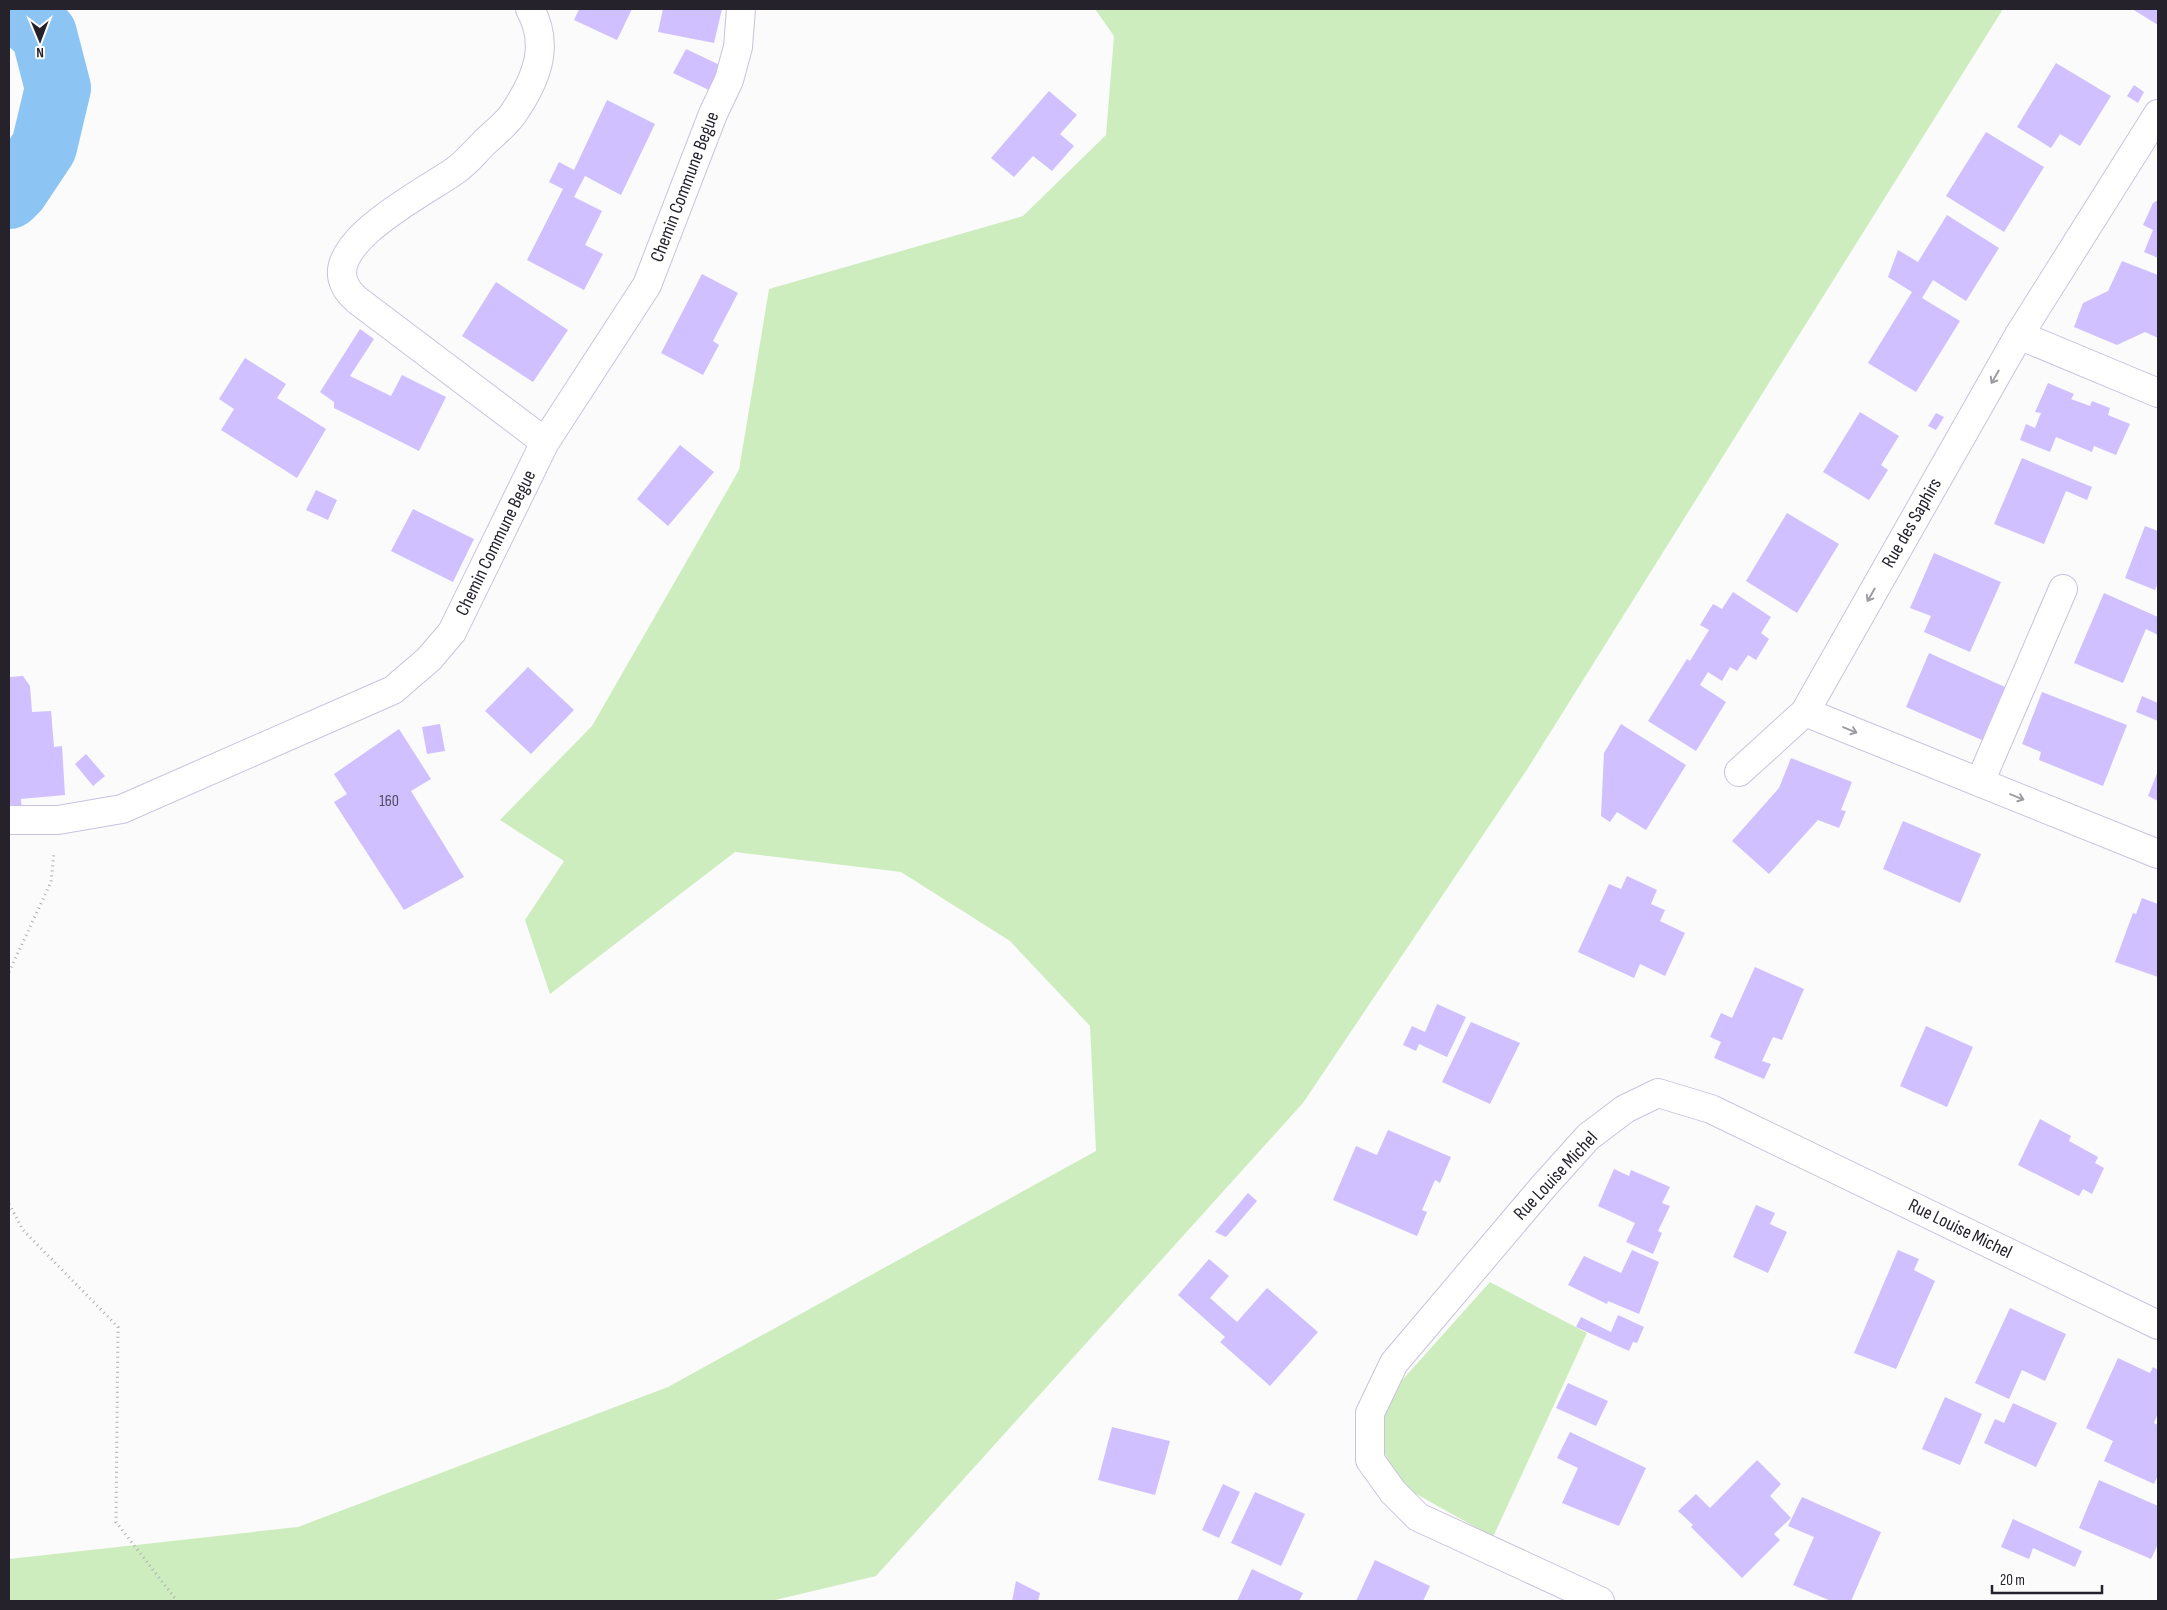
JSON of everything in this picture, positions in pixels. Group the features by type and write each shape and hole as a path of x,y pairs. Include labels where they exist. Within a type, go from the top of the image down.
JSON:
{"street":[{"path":"530,9 538,23 542,47 536,71 515,112 457,169 390,212 358,240 343,264 344,285 357,300 545,442"},
{"name":"Chemin Commune Begue","path":"9,820 58,820 122,809 393,690 429,659 452,632 545,442 647,285 713,114 729,80 738,47 741,9"},
{"name":"Rue des Saphirs","path":"1738,772 1804,712 2019,335 2155,124"},
{"path":"2019,335 2158,393"},
{"path":"1980,782 2063,589"},
{"path":"1804,712 2158,854"},
{"name":"Rue Louise Michel","path":"1600,1601 1418,1517 1394,1492 1370,1460 1370,1413 1394,1364 1400,1356 1543,1187 1588,1137 1625,1109 1658,1094 1711,1109 2158,1325"}],"path":[{"path":"9,972 51,882 58,820"},
{"path":"9,1204 22,1230 118,1326 116,1522 177,1601"}],"green space":[{"path":"1095,9 2003,9 1528,768 1303,1103 876,1576 771,1601 9,1601 9,1559 298,1527 668,1387 1096,1151 1090,1026 1010,941 901,872 735,852 550,994 525,920 564,861 500,820 592,726 739,470 769,289 1023,216 1106,135 1114,36"},
{"path":"1490,1282 1587,1333 1493,1537 1409,1490 1395,1474 1385,1454 1382,1430 1384,1408 1396,1387"}],"building":[{"path":"579,9 632,9 617,40 574,20"},
{"path":"663,9 722,9 714,43 658,32"},
{"path":"2132,9 2158,9 2158,25"},
{"path":"686,49 724,67 711,91 673,73"},
{"path":"2056,63 2111,96 2080,146 2060,134 2051,148 2017,127"},
{"path":"2134,85 2144,92 2138,103 2127,96"},
{"path":"1049,91 1077,115 1060,134 1074,146 1052,171 1033,156 1014,177 991,158"},
{"path":"607,100 655,124 621,195 585,176 574,197 602,211 585,245 603,254 584,290 527,260 563,189 549,182 559,162 574,170"},
{"path":"1986,132 2044,167 2004,232 1946,196"},
{"path":"2158,200 2158,258 2144,252 2153,230 2143,225 2153,203"},
{"path":"1947,215 1999,248 1966,301 1933,280 1922,298 1960,321 1916,392 1868,363 1912,292 1888,277 1898,250 1918,262"},
{"path":"2122,261 2158,275 2158,338 2145,332 2117,345 2074,327 2083,303 2108,291"},
{"path":"702,274 738,293 713,341 719,345 703,375 661,353"},
{"path":"496,282 568,330 533,382 462,336"},
{"path":"360,329 374,339 350,376 391,396 402,375 446,397 419,451 334,408 334,402 320,392"},
{"path":"245,358 286,384 277,398 326,429 297,478 221,430 234,409 219,399"},
{"path":"2048,383 2074,394 2071,399 2090,406 2092,401 2110,408 2108,415 2130,424 2116,455 2094,446 2092,452 2056,437 2050,452 2020,440 2026,424 2035,428 2041,413 2035,412"},
{"path":"1860,412 1899,436 1881,465 1888,470 1869,500 1823,472"},
{"path":"1936,413 1944,417 1936,430 1928,426"},
{"path":"680,445 714,472 668,526 637,499"},
{"path":"2022,458 2092,487 2087,500 2066,491 2044,544 1994,524"},
{"path":"316,490 337,500 328,520 306,510"},
{"path":"413,509 474,539 453,582 391,551"},
{"path":"1787,513 1839,544 1797,613 1746,581"},
{"path":"2145,526 2158,531 2158,583 2155,590 2125,578"},
{"path":"1934,553 2001,582 1970,652 1924,632 1931,616 1910,608"},
{"path":"1733,592 1771,617 1761,633 1769,639 1756,660 1748,655 1737,671 1730,667 1722,681 1708,672 1700,685 1726,702 1696,751 1648,721 1687,659 1690,661 1709,630 1700,625 1713,604 1722,609"},
{"path":"2104,593 2158,617 2158,635 2146,629 2123,683 2074,663"},
{"path":"1929,653 2005,687 1982,740 1906,707"},
{"path":"528,667 574,710 531,754 485,711"},
{"path":"23,676 30,686 32,712 51,711 54,747 62,746 65,795 21,799 22,813 9,814 9,677"},
{"path":"2042,692 2127,725 2103,786 2039,760 2041,752 2022,744"},
{"path":"2142,696 2158,703 2158,721 2136,712"},
{"path":"440,724 445,751 427,754 422,727"},
{"path":"1621,724 1686,765 1646,830 1617,812 1610,822 1601,816 1604,753"},
{"path":"399,729 431,779 411,791 464,877 404,910 334,802 347,794 334,774"},
{"path":"86,754 105,776 93,786 75,764"},
{"path":"1791,758 1852,782 1841,810 1846,811 1839,828 1818,820 1769,874 1732,841 1779,788"},
{"path":"2158,771 2158,801 2148,796"},
{"path":"1903,821 1981,854 1960,903 1883,869"},
{"path":"1627,876 1657,890 1651,904 1665,910 1660,921 1685,933 1665,976 1640,964 1634,978 1578,952 1609,884 1621,889"},
{"path":"2142,898 2158,904 2158,977 2115,962 2133,913 2136,914"},
{"path":"1755,967 1804,989 1782,1040 1773,1037 1762,1061 1771,1064 1764,1079 1714,1058 1721,1042 1710,1037 1721,1013 1732,1018"},
{"path":"1437,1004 1466,1017 1447,1057 1419,1044 1416,1051 1403,1045 1412,1026 1425,1032"},
{"path":"1471,1022 1520,1043 1490,1104 1442,1082"},
{"path":"1926,1026 1973,1047 1947,1107 1900,1086"},
{"path":"2040,1119 2071,1136 2069,1141 2098,1157 2095,1163 2104,1168 2092,1194 2083,1189 2079,1196 2018,1165"},
{"path":"1388,1130 1451,1157 1440,1183 1435,1180 1422,1210 1427,1212 1417,1236 1333,1200 1356,1146 1377,1155"},
{"path":"1614,1169 1629,1176 1631,1170 1670,1187 1662,1203 1670,1206 1658,1231 1662,1233 1653,1254 1626,1242 1635,1223 1598,1206"},
{"path":"1248,1193 1257,1201 1226,1237 1215,1232"},
{"path":"1756,1205 1775,1213 1770,1224 1787,1232 1768,1273 1733,1257"},
{"path":"1632,1250 1659,1262 1639,1314 1608,1301 1607,1304 1568,1285 1584,1256 1621,1273"},
{"path":"1898,1250 1919,1259 1914,1270 1935,1281 1896,1369 1854,1353"},
{"path":"1209,1259 1229,1276 1210,1298 1237,1322 1267,1288 1318,1332 1270,1386 1220,1342 1225,1337 1178,1295"},
{"path":"2010,1308 2066,1334 2045,1381 2022,1370 2009,1399 1975,1383"},
{"path":"1618,1315 1644,1327 1637,1343 1633,1342 1629,1351 1576,1327 1581,1317 1611,1332"},
{"path":"2118,1358 2150,1373 2153,1367 2158,1370 2158,1413 2154,1423 2158,1425 2158,1475 2154,1484 2104,1461 2113,1441 2086,1428"},
{"path":"1568,1383 1608,1401 1596,1426 1556,1408"},
{"path":"1945,1397 1982,1414 1960,1465 1922,1449"},
{"path":"2013,1403 2057,1423 2036,1467 1984,1443 1995,1419 2004,1423"},
{"path":"1112,1427 1170,1441 1155,1495 1098,1480"},
{"path":"1570,1432 1646,1468 1619,1526 1562,1503 1578,1468 1557,1458"},
{"path":"1757,1460 1781,1484 1770,1496 1791,1518 1774,1534 1780,1540 1742,1578 1691,1527 1693,1525 1678,1511 1696,1494 1710,1508"},
{"path":"2099,1480 2158,1506 2158,1544 2151,1559 2079,1528"},
{"path":"1223,1484 1240,1492 1219,1538 1202,1530"},
{"path":"1255,1492 1305,1514 1281,1566 1231,1543"},
{"path":"1802,1497 1881,1532 1851,1601 1831,1601 1793,1585 1814,1537 1788,1526"},
{"path":"2013,1519 2082,1551 2075,1567 2033,1548 2029,1559 2001,1547"},
{"path":"1375,1560 1430,1586 1423,1601 1356,1601"},
{"path":"1252,1569 1303,1593 1299,1601 1237,1601"},
{"path":"1016,1581 1040,1593 1038,1601 1012,1601"}],"waterway":[{"path":"9,196 16,189 44,147 58,88 44,34 17,9"}]}
